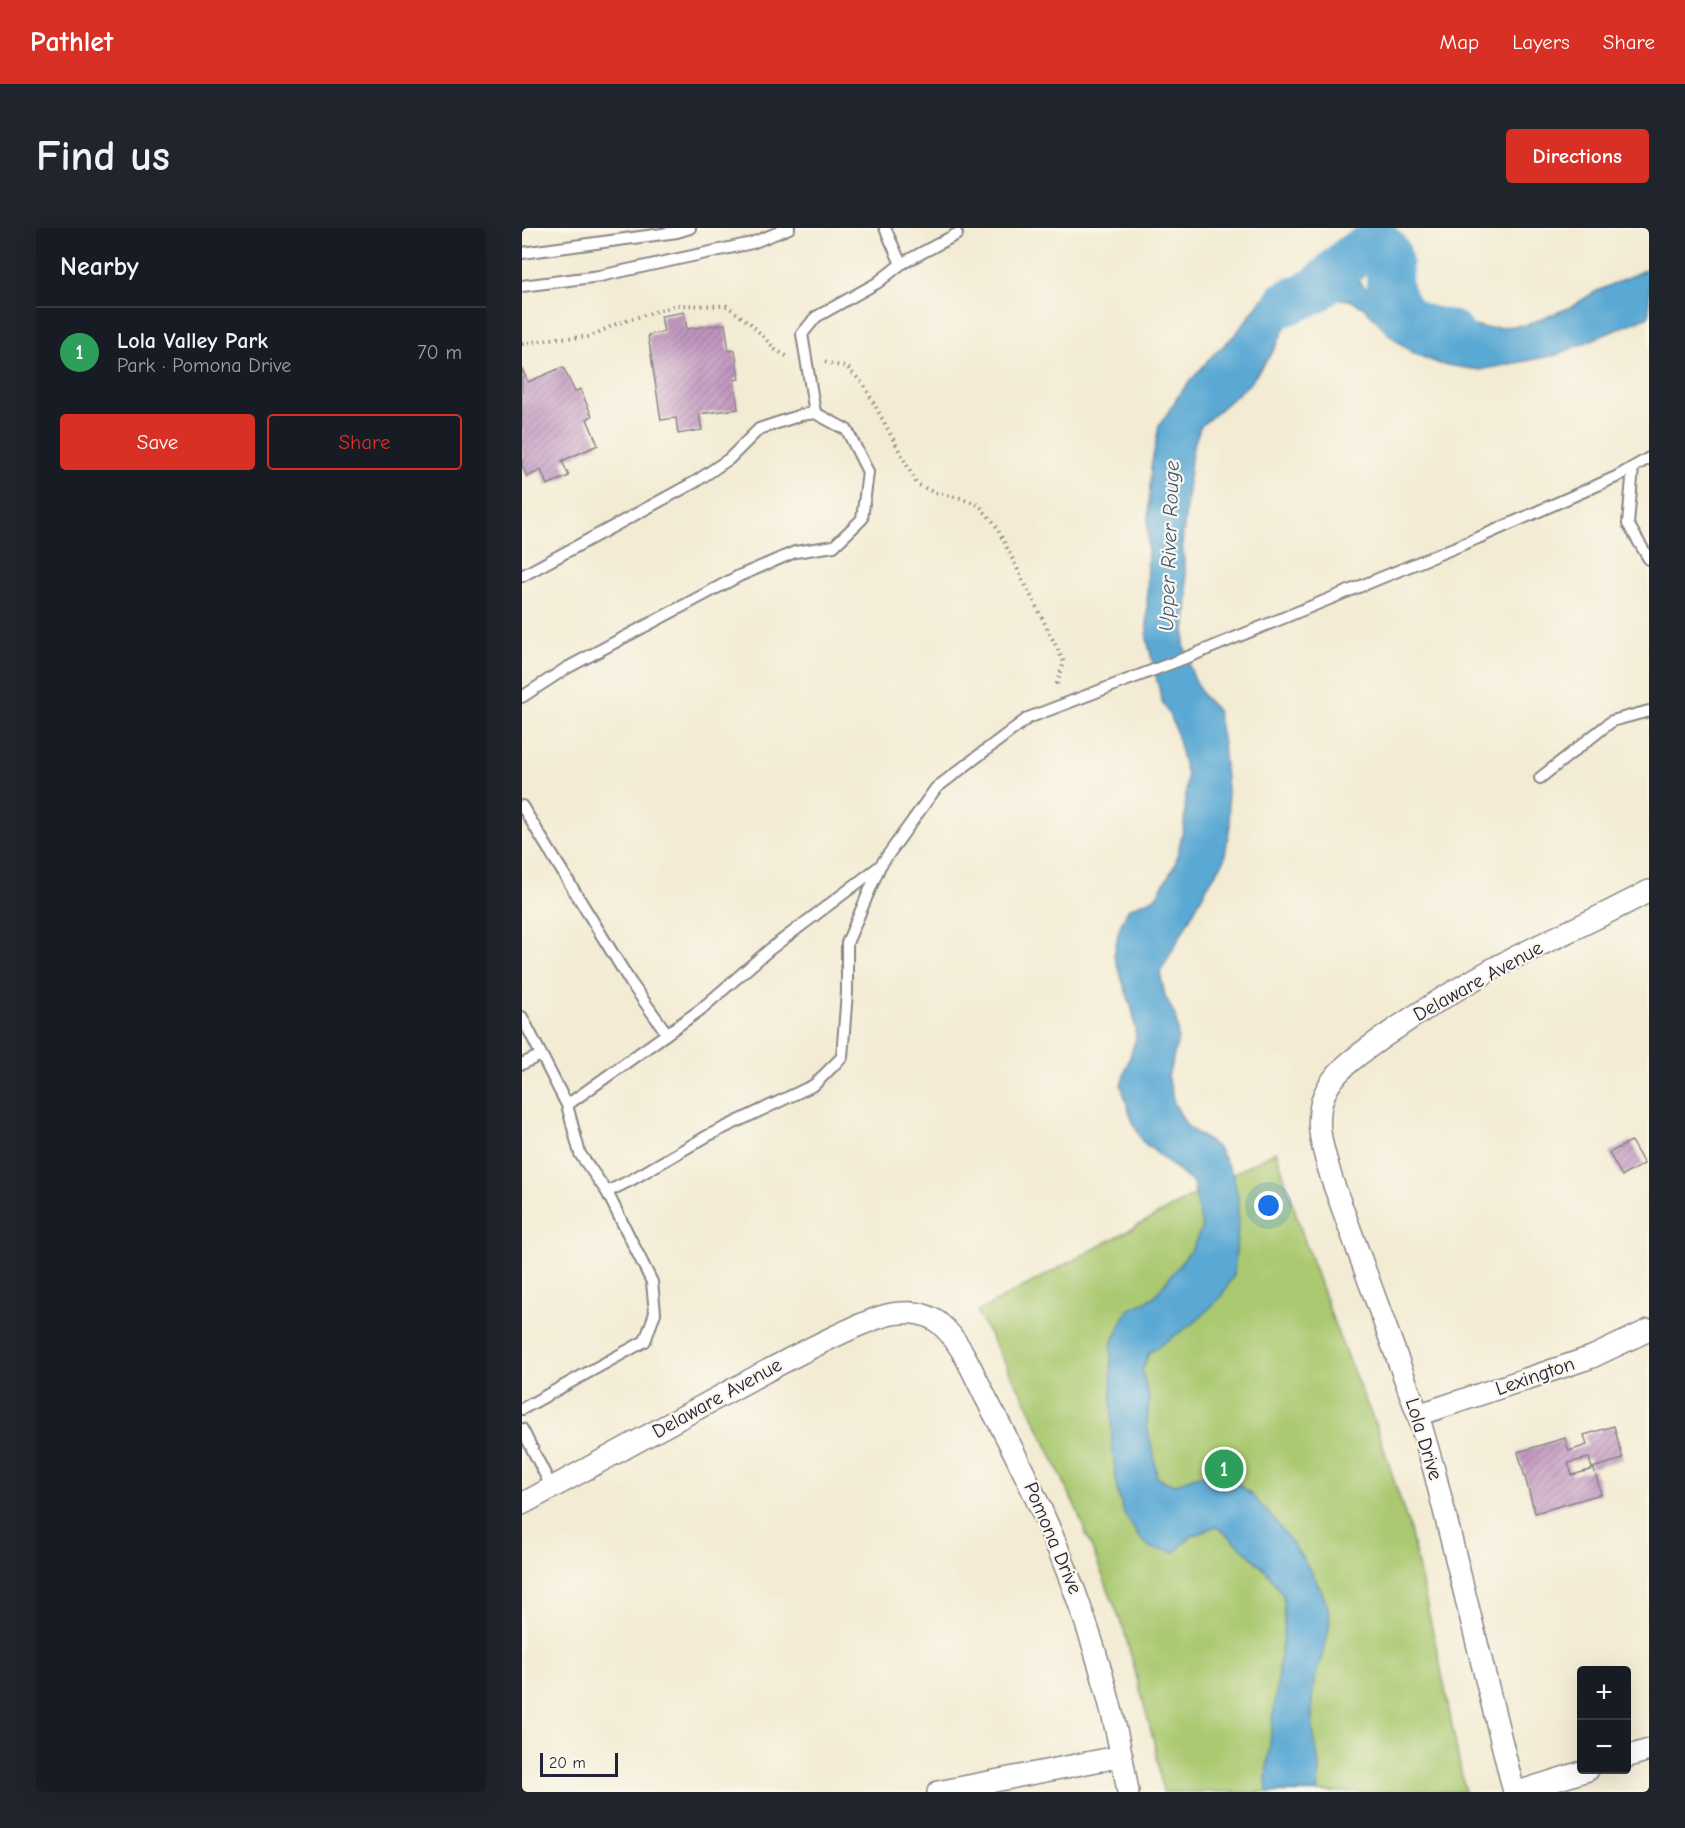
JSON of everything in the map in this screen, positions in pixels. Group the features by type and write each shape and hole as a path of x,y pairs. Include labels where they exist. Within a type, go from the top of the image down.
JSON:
{"street":[{"name":"Delaware Avenue","path":"1324,1094 1341,1070 1422,1010 1498,966 1649,891"},
{"name":"Lola Drive","path":"1324,1094 1318,1126 1332,1180 1418,1415 1516,1792"},
{"name":"Delaware Avenue","path":"522,1504 818,1343 892,1314 920,1314"},
{"name":"Pomona Drive","path":"920,1314 939,1323 955,1341 1033,1490 1060,1550 1085,1614 1105,1680 1128,1792"},
{"name":"Lexington","path":"1418,1415 1592,1357 1649,1330"},
{"path":"1631,1755 1649,1749"},
{"path":"938,1792 1122,1756"},
{"path":"1516,1792 1577,1773"}],"lane":[{"path":"522,253 677,232 690,228"},
{"path":"522,286 600,276 752,243 789,228"},
{"path":"885,228 901,264"},
{"path":"815,413 802,334 816,317 877,283 901,264 957,234"},
{"path":"522,576 695,482 729,459 759,429 801,415 815,413 847,430 868,472 862,519 834,546 795,552 739,576 565,669 522,697"},
{"path":"607,1192 709,1135 814,1085 842,1057 847,992 847,943 880,866 936,788 1028,718 1193,655 1478,538 1616,477 1649,458"},
{"path":"1633,467 1628,524 1649,559"},
{"path":"1540,778 1612,721 1649,711"},
{"path":"522,806 632,983 666,1032"},
{"path":"567,1105 666,1032 700,1010 769,950 880,866"},
{"path":"522,1017 567,1105 580,1154 607,1192 652,1282 655,1313 645,1341 522,1408"},
{"path":"522,1064 541,1055"},
{"path":"522,1429 552,1488"}],"green space":[{"path":"1276,1151 1304,1239 1339,1337 1378,1431 1410,1530 1439,1659 1465,1792 1163,1792 1154,1742 1124,1630 1076,1508 1029,1407 977,1312"}],"water":[{"path":"1325,263 1354,275 1375,300 1455,324 1488,328 1526,325 1571,307 1595,292 1649,268 1649,316 1556,355 1480,370 1440,364 1413,353 1391,336 1366,309 1350,300 1329,298 1309,306 1287,324 1272,353 1249,384 1200,427 1192,451 1182,544 1188,597 1184,645 1192,673 1203,696 1217,710 1223,744 1230,825 1224,861 1207,887 1160,973 1165,996 1176,1017 1178,1039 1168,1077 1174,1103 1187,1126 1218,1148 1233,1175 1238,1196 1238,1223 1234,1275 1220,1298 1195,1322 1149,1353 1142,1371 1149,1397 1147,1427 1157,1478 1174,1485 1209,1473 1222,1475 1236,1482 1269,1514 1286,1535 1314,1578 1329,1612 1329,1629 1312,1696 1313,1731 1319,1765 1317,1792 1267,1792 1266,1777 1284,1625 1283,1595 1267,1572 1216,1526 1192,1536 1175,1552 1151,1548 1138,1536 1124,1513 1117,1490 1112,1444 1111,1346 1127,1311 1154,1297 1192,1249 1202,1227 1193,1183 1142,1141 1132,1120 1121,1085 1136,1038 1133,1012 1114,956 1119,929 1128,909 1156,897 1175,865 1184,826 1187,776 1174,724 1162,701 1147,639 1151,467 1159,426 1181,392 1212,356 1236,334 1262,299 1310,278"}],"building":[{"path":"684,312 687,329 725,324 729,351 735,350 739,379 734,380 738,409 699,414 702,430 678,434 676,418 661,420 648,335 664,332 661,316"},
{"path":"563,367 575,392 580,389 592,416 587,419 598,445 562,461 569,476 547,485 541,470 527,477 522,465 522,369 528,382"},
{"path":"1631,1141 1644,1164 1622,1176 1609,1153"},
{"path":"1614,1426 1623,1459 1592,1468 1589,1458 1568,1463 1572,1475 1594,1469 1601,1494 1535,1513 1518,1452 1565,1438 1569,1451 1587,1445 1584,1435"}],"waterway":[{"name":"Upper River Rouge","path":"1287,303 1317,289 1347,261 1363,250 1383,247 1389,259 1390,289 1403,315 1417,324 1451,333"}],"place":[{"name":"Lola Valley Park","path":"1224,1469"}]}
